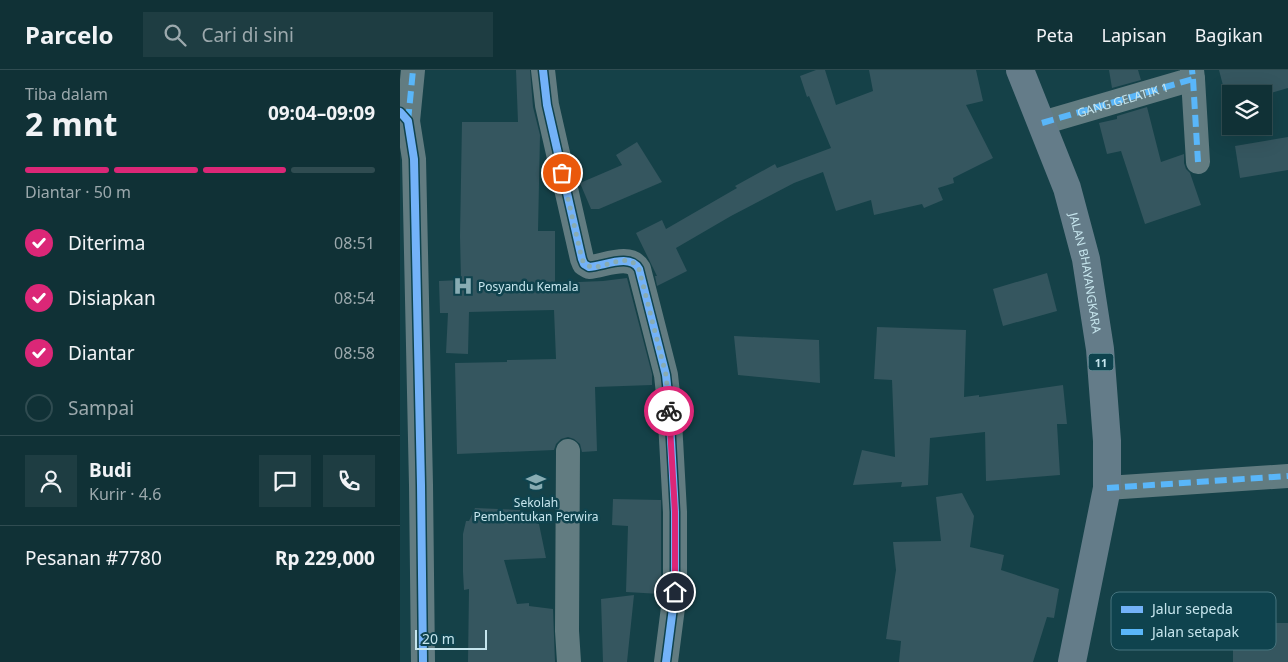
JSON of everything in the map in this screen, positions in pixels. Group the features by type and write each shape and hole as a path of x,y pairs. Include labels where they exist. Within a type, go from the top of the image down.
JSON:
{"highway":[{"name":"JALAN BHAYANGKARA","path":"1020,70 1067,188 1086,260 1100,349 1107,441 1107,488 1072,662"}],"street":[{"path":"413,70 404,117 414,159 423,662"},
{"path":"543,70 547,105 584,264 589,267 624,260 631,261 639,269 666,375 675,512 675,592 666,662"},
{"path":"1193,75 1198,162"},
{"name":"GANG GELATIK 1","path":"1042,123 1193,75"},
{"path":"568,451 567,631 569,662"},
{"path":"1107,488 1288,476"}],"building":[{"path":"516,70 530,70 533,107 540,135 538,231 555,231 555,283 627,278 652,374 652,385 595,387 597,451 582,452 580,444 568,437 561,439 556,444 554,450 457,454 455,363 556,359 554,310 469,312 468,354 446,353 448,313 440,313 439,281 461,280 462,122 518,122"},
{"path":"816,70 825,70 836,105 873,91 869,70 976,70 983,101 966,105 993,158 953,178 954,183 938,188 943,200 924,208 922,204 874,215 871,200 836,211 823,172 794,183 676,248 687,271 657,286 655,276 657,276 636,233 662,220 666,229 737,188 735,186 775,164 777,168 831,148 809,96 807,97 800,76"},
{"path":"1109,70 1138,70 1141,80 1112,88"},
{"path":"1219,70 1288,70 1288,88 1272,93 1272,85 1223,85"},
{"path":"1147,107 1161,162 1184,154 1186,169 1190,173 1201,205 1145,224 1121,151 1107,154 1099,123 1117,119 1117,116"},
{"path":"1288,137 1288,170 1240,178 1235,146"},
{"path":"637,142 662,182 599,209 591,209 580,183 622,165 616,155"},
{"path":"1047,273 1057,311 1003,326 993,289"},
{"path":"877,327 966,330 964,397 979,395 979,397 1063,385 1067,424 1057,424 1060,475 986,481 985,432 930,438 928,485 901,487 902,482 853,485 862,450 895,457 892,380 874,379"},
{"path":"734,336 819,340 820,383 738,375"},
{"path":"962,493 974,516 970,547 1004,555 1001,570 1059,589 1054,618 1047,617 1033,662 899,662 901,641 886,639 896,570 893,542 941,541 936,497"},
{"path":"613,499 661,500 661,594 626,592 628,526 612,525"},
{"path":"475,508 520,510 524,520 539,524 546,558 504,560 517,604 529,603 529,606 553,609 555,662 468,662 469,589 464,590 463,534 466,521 469,521"},
{"path":"634,595 627,662 603,662 601,599"},
{"path":"1276,623 1288,623 1288,662 1233,662 1233,650 1276,650"}],"marked path":[{"path":"408,121 413,70"},
{"path":"1042,123 1193,79 1192,70"},
{"path":"1193,79 1198,162"},
{"path":"1107,488 1288,476"}],"cycle path":[{"path":"543,70 547,105 584,264 589,267 623,261 635,264 639,269 666,375 675,512 675,592 666,662"},
{"path":"400,112 408,121 414,159 423,662"}],"way so far":[{"path":"562,173 584,264 589,267 595,267 624,260 631,261 639,269 666,375 669,411"}],"place":[{"name":"Posyandu Kemala","path":"463,286"},
{"name":"Sekolah Pembentukan Perwira","path":"536,482"}],"route":[{"path":"669,411 675,512 675,592"}]}
